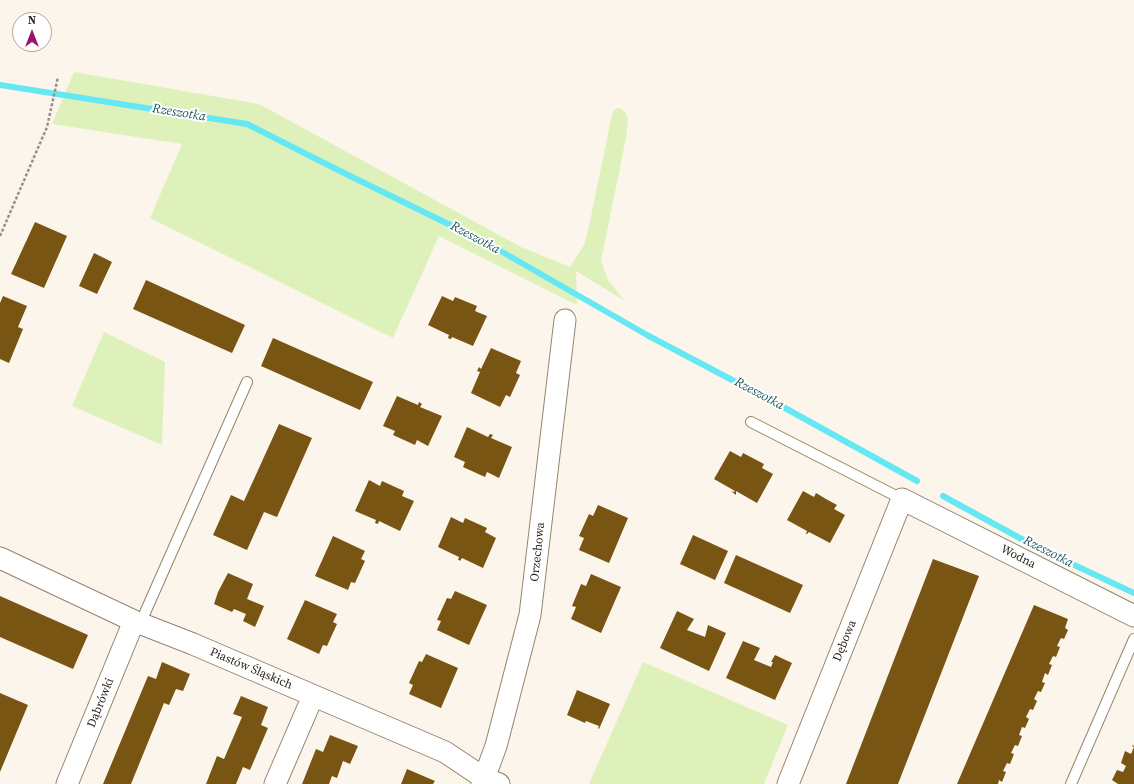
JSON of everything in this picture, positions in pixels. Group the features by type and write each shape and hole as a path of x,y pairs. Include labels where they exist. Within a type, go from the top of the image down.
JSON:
{"street":[{"name":"Orzechowa","path":"488,782 530,614 565,320"},
{"name":"Wodna","path":"902,499 1134,616"},
{"name":"Dębowa","path":"788,784 902,499"},
{"name":"Piastów Śląskich","path":"0,558 137,622 193,644 445,752 488,782"},
{"name":"Dąbrówki","path":"67,784 137,622"},
{"path":"275,784 313,696"}],"lane":[{"path":"137,622 247,382"},
{"path":"751,422 902,499"},
{"path":"1071,784 1134,639"}],"path":[{"path":"0,236 47,127 58,76"}],"green space":[{"path":"74,72 259,104 521,247 570,267 584,245 612,115 615,109 620,108 625,112 628,120 626,138 601,261 608,280 625,301 576,271 577,305 439,236 393,338 150,218 182,144 52,124"},
{"path":"104,332 165,362 162,445 72,406"},
{"path":"643,662 788,725 764,784 589,784"}],"building":[{"path":"35,222 67,236 44,288 11,274"},
{"path":"94,253 112,262 97,294 79,286"},
{"path":"146,280 245,325 232,353 133,309"},
{"path":"3,296 27,306 18,327 23,329 9,363 0,359 0,303"},
{"path":"442,296 453,301 455,297 477,306 475,311 487,316 473,346 452,337 450,339 448,338 449,335 428,325"},
{"path":"273,338 373,382 360,410 261,366"},
{"path":"491,348 521,361 516,373 520,375 510,397 506,395 500,407 471,393 480,372 477,371 479,367 481,369"},
{"path":"397,396 418,405 419,402 422,404 420,407 442,416 428,446 417,440 415,445 393,435 395,431 383,426"},
{"path":"279,424 312,438 277,517 264,512 247,550 213,535 231,495 244,501"},
{"path":"467,427 488,437 490,434 493,435 491,438 512,447 499,478 487,472 485,477 463,467 465,462 454,457"},
{"path":"730,451 741,457 743,453 764,464 762,468 773,474 757,503 736,491 736,495 731,491 735,491 714,479"},
{"path":"369,480 380,486 382,481 404,491 402,496 414,501 400,531 379,521 378,524 375,523 376,520 355,511"},
{"path":"803,491 814,497 816,493 837,505 834,509 845,515 830,543 809,532 806,534 807,531 787,520"},
{"path":"598,505 628,518 609,563 579,550 584,538 579,536 589,514 593,516"},
{"path":"451,517 463,523 465,518 487,528 485,532 496,538 483,568 462,558 460,561 458,560 459,557 438,547"},
{"path":"693,535 728,551 715,580 680,564"},
{"path":"333,536 365,551 361,559 365,561 355,583 351,582 348,590 315,576"},
{"path":"736,555 803,585 790,613 724,583"},
{"path":"933,559 979,576 898,784 846,784"},
{"path":"228,573 253,584 247,599 264,606 255,627 243,621 246,614 234,609 232,612 214,604 218,592"},
{"path":"591,574 621,587 601,633 571,619 576,607 572,606 581,584 586,586"},
{"path":"455,591 487,605 469,645 437,630 441,621 437,620 447,598 451,599"},
{"path":"0,596 88,635 73,669 0,637"},
{"path":"305,600 337,614 333,622 337,624 327,646 323,645 319,654 287,639"},
{"path":"1034,605 1068,619 1065,628 1068,630 1064,639 1061,638 1057,646 1060,647 1056,657 1053,656 1049,664 1052,665 1048,675 1045,673 1042,682 1045,683 1041,692 1038,691 1034,699 1037,701 1033,710 1030,709 1026,717 1029,719 1025,728 1022,727 1019,735 1022,736 1018,746 1015,745 1011,753 1014,754 1010,764 1007,763 1003,771 1006,772 1002,782 999,780 998,784 957,784"},
{"path":"677,611 694,619 687,630 705,637 708,625 726,633 709,671 660,648"},
{"path":"743,641 760,648 754,660 771,667 773,662 771,662 775,655 792,663 775,700 726,678"},
{"path":"426,654 458,668 441,708 409,694 413,685 409,683 419,661 422,662"},
{"path":"162,662 190,674 183,691 176,689 169,705 164,703 131,784 103,784 148,676 156,679"},
{"path":"577,690 610,704 599,729 599,726 586,721 585,723 567,715"},
{"path":"0,693 28,705 0,772"},
{"path":"241,696 268,707 261,725 268,728 250,770 243,767 236,784 206,784 217,756 224,759 242,717 233,714"},
{"path":"330,735 358,746 350,764 343,761 337,778 332,776 329,784 302,784 316,749 323,752"},
{"path":"1134,747 1134,784 1118,784 1112,780 1117,770 1123,772 1126,766 1121,763 1125,751 1131,754"},
{"path":"407,769 435,781 433,784 401,784"}],"waterway":[{"name":"Rzeszotka","path":"0,85 247,124 485,242 647,335 785,408 917,481"},
{"name":"Rzeszotka","path":"943,496 1038,548 1134,593"}]}
